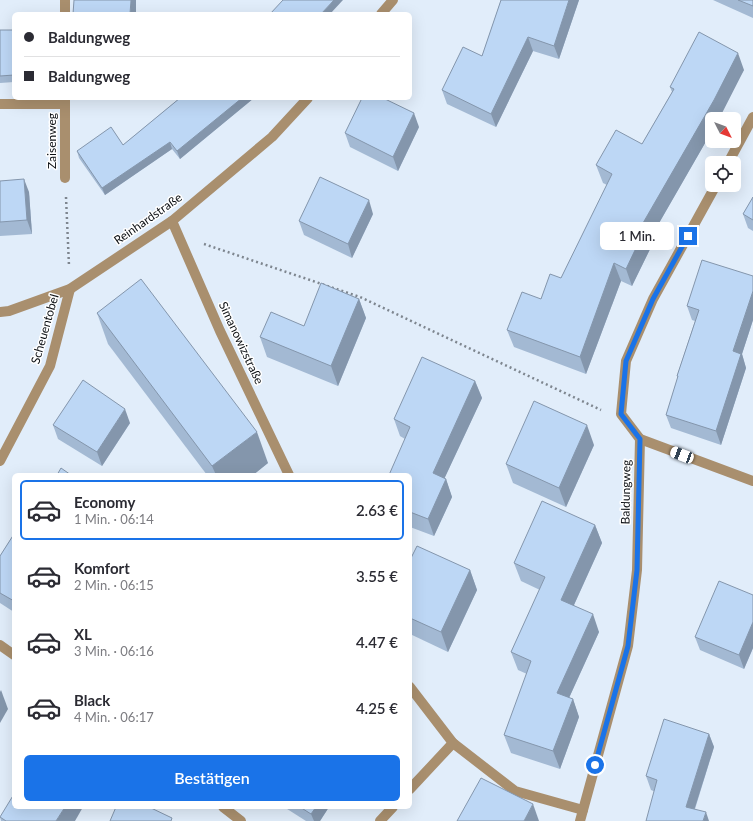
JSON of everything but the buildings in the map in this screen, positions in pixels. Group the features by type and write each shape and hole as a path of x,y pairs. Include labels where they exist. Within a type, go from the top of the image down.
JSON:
{"street":[{"path":"65,0 65,12"},
{"path":"384,12 393,0"},
{"name":"Reinhardstraße","path":"0,312 9,311 70,289 172,221 272,137 306,100"},
{"name":"Zaisenweg","path":"0,104 65,101 65,178"},
{"path":"732,156 753,117"},
{"path":"712,192 653,299 626,361 621,414 640,439 753,481"},
{"name":"Simanowizstraße","path":"172,221 220,331 288,473"},
{"name":"Scheuentobel","path":"0,461 50,366 70,289"},
{"name":"Baldungweg","path":"580,821 628,646 637,570 640,439"},
{"path":"0,645 12,654"},
{"path":"412,690 453,743 515,791 583,810"},
{"path":"412,787 453,743"},
{"path":"226,809 242,821"},
{"path":"380,821 391,809"}],"path":[{"path":"65,178 70,289"},
{"path":"183,245 196,241 360,297 601,410 621,414"}],"route":[{"path":"595,765 628,646 637,570 640,439 621,414 626,361 653,299 688,236"}]}
